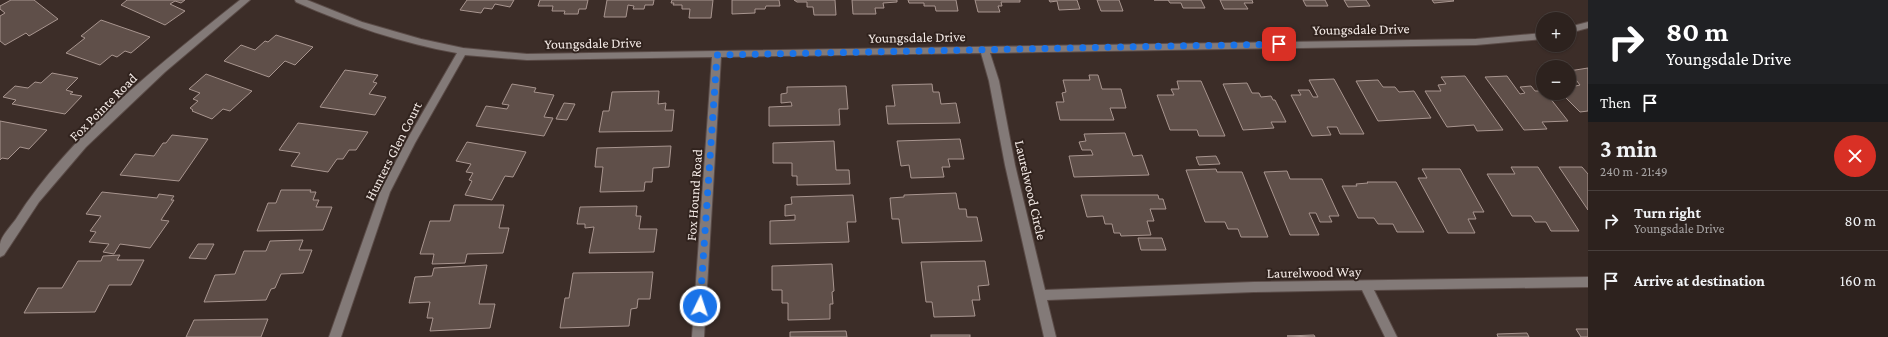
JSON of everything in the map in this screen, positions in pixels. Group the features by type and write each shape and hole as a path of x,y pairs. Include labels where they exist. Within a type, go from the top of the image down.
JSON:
{"street":[{"name":"Fox Pointe Road","path":"0,252 35,200 88,139 175,57 246,0"},
{"name":"Youngsdale Drive","path":"299,0 335,16 400,37 463,51 527,57 1476,42 1536,37"},
{"path":"1576,28 1588,25"},
{"name":"Laurelwood Circle","path":"984,49 994,81 1010,165 1050,337"},
{"name":"Hunters Glen Court","path":"335,337 385,192 411,140 463,51"},
{"name":"Fox Hound Road","path":"698,337 717,55"},
{"name":"Laurelwood Way","path":"1041,295 1254,287 1588,282"},
{"path":"1366,286 1390,337"}],"building":[{"path":"11,0 34,0 58,19 29,36 26,33 5,45 0,41 0,16 5,13 0,9 0,6"},
{"path":"127,0 185,0 181,3 175,1 170,4 185,11 165,25 121,5"},
{"path":"467,0 514,0 510,7 495,4 492,9 484,8 481,13 460,10"},
{"path":"540,0 588,0 586,9 579,9 578,14 564,14 565,11 552,11 553,6 538,6"},
{"path":"607,0 654,0 653,5 645,5 644,9 633,9 634,6 628,5 626,17 604,17"},
{"path":"672,0 713,0 711,18 689,18 690,9 682,9 682,5 673,5 674,3 671,3"},
{"path":"732,0 779,0 780,6 766,6 765,9 755,9 755,13 732,14"},
{"path":"794,0 835,0 836,15 814,15 813,7 807,7 807,2 797,2"},
{"path":"852,0 897,0 897,2 883,3 884,8 875,8 876,14 853,14"},
{"path":"908,0 956,0 958,11 936,11 935,6 924,6 924,3 909,3"},
{"path":"975,0 1020,0 1020,2 1001,2 1002,6 998,6 1000,12 978,12"},
{"path":"1049,0 1077,0 1080,9 1059,10 1057,1 1050,2"},
{"path":"1097,0 1119,0 1123,11 1101,11"},
{"path":"1168,0 1201,0 1205,8 1183,8 1181,3 1170,3"},
{"path":"1220,0 1252,0 1253,3 1244,3 1248,9 1224,9"},
{"path":"1303,0 1325,0 1328,6 1306,6"},
{"path":"1344,0 1366,0 1370,6 1348,7"},
{"path":"1432,0 1453,0 1454,1 1434,3"},
{"path":"101,20 150,37 131,53 125,51 117,57 112,55 100,65 66,53 85,38 81,36"},
{"path":"276,35 313,47 295,65 285,61 269,77 224,61 241,45 255,50 265,41 268,42"},
{"path":"1588,68 1588,111 1580,112 1568,100 1576,100 1576,86 1580,85 1576,80 1576,70"},
{"path":"345,70 378,75 373,82 377,83 369,94 386,97 375,115 320,107"},
{"path":"52,73 78,78 66,90 73,92 70,94 82,96 65,114 12,104 16,100 3,97 15,86 28,88 35,82 41,83"},
{"path":"206,74 252,91 230,111 223,109 212,119 192,111 193,110 190,108 198,101 193,99 200,93 189,89"},
{"path":"1089,75 1098,75 1102,89 1121,89 1126,108 1110,108 1114,120 1060,120 1056,102 1064,102 1062,93 1066,92 1063,80 1090,80"},
{"path":"1465,76 1503,130 1477,131 1474,125 1447,127 1425,91 1441,91 1438,85 1446,84 1441,77"},
{"path":"1507,76 1520,94 1525,93 1520,87 1531,86 1536,91 1536,100 1552,100 1568,121 1542,122 1547,129 1524,130 1485,77"},
{"path":"1334,79 1364,134 1340,134 1337,127 1327,127 1331,135 1312,136 1291,95 1301,95 1298,90 1309,90 1313,97 1318,97 1309,80"},
{"path":"1378,80 1383,87 1395,87 1399,92 1414,91 1431,118 1378,121 1356,81"},
{"path":"1177,81 1201,81 1225,136 1199,136 1197,130 1170,130 1157,95 1174,95 1171,89 1179,89"},
{"path":"1247,83 1252,93 1259,93 1261,97 1271,96 1273,100 1275,100 1286,122 1271,122 1274,128 1243,130 1223,84"},
{"path":"512,84 536,88 534,92 554,95 544,117 553,118 544,136 476,126 486,106 507,109 509,105 502,104"},
{"path":"932,84 933,92 939,92 941,104 956,103 960,123 888,124 886,106 895,106 892,85"},
{"path":"846,86 848,109 839,109 840,125 769,126 769,107 792,106 791,102 781,103 781,94 787,93 787,87"},
{"path":"659,91 658,104 666,103 665,110 674,110 672,131 599,132 603,111 609,111 612,92"},
{"path":"564,103 575,104 567,120 556,119"},
{"path":"0,121 47,130 29,149 20,147 8,159 2,158 0,160"},
{"path":"298,123 368,132 356,150 349,150 343,159 337,159 328,172 291,166 300,153 279,150"},
{"path":"1125,133 1133,156 1142,155 1149,175 1074,177 1069,156 1093,155 1091,150 1082,150 1079,142 1086,141 1084,134"},
{"path":"172,135 208,139 179,181 120,175 135,154 154,156 163,143 166,143"},
{"path":"960,139 964,159 948,159 950,167 942,167 944,177 911,178 909,165 901,166 897,141"},
{"path":"834,141 836,170 849,170 850,184 797,185 797,176 792,176 792,163 773,163 773,143"},
{"path":"467,142 526,152 513,177 505,176 492,200 465,195 472,181 469,180 473,173 466,172 471,164 456,161"},
{"path":"671,146 669,167 653,168 652,182 645,182 644,191 600,192 603,167 595,167 597,148"},
{"path":"1216,156 1220,164 1199,165 1196,157"},
{"path":"1511,167 1538,167 1579,231 1551,231 1546,222 1535,222 1531,216 1512,216 1487,174 1515,174"},
{"path":"1559,167 1582,167 1588,174 1588,210"},
{"path":"1216,169 1217,172 1242,172 1268,237 1241,237 1238,229 1228,229 1225,222 1205,222 1186,170"},
{"path":"1422,169 1460,169 1484,212 1473,212 1476,219 1468,219 1475,233 1448,233 1418,178 1427,178"},
{"path":"1287,171 1290,179 1322,179 1339,216 1329,216 1332,222 1320,222 1316,213 1309,213 1319,235 1290,235 1264,172"},
{"path":"1367,182 1396,182 1424,232 1397,232 1393,224 1378,224 1374,218 1358,218 1342,186 1357,186 1356,184 1368,183"},
{"path":"281,190 311,190 310,192 316,192 313,200 319,200 316,207 332,207 323,230 257,231 268,203 276,203"},
{"path":"102,192 157,198 159,194 174,196 171,200 174,200 161,220 169,221 150,248 120,244 114,254 103,252 109,244 89,242 96,232 90,231 101,216 86,214"},
{"path":"956,193 959,209 966,209 967,217 977,217 982,241 902,243 899,219 892,219 890,198 904,197 904,195"},
{"path":"853,195 856,222 847,222 849,242 770,244 770,221 795,220 795,215 785,216 785,205 792,204 791,197"},
{"path":"1081,195 1158,195 1159,199 1163,199 1166,209 1150,209 1154,221 1147,221 1151,235 1121,236 1120,233 1114,233 1112,224 1105,224 1103,216 1087,217"},
{"path":"454,205 504,205 499,228 509,228 503,253 467,254 465,263 432,264 434,254 420,254 430,221 450,221"},
{"path":"637,206 636,216 641,216 639,229 657,229 654,252 589,253 594,227 585,228 585,224 577,224 580,207"},
{"path":"1138,238 1162,238 1166,250 1141,250"},
{"path":"303,240 299,250 312,250 303,273 281,274 275,288 271,289 266,300 204,302 215,275 235,274 244,251 266,251 270,241"},
{"path":"198,244 214,244 206,259 189,258"},
{"path":"120,255 117,260 144,260 131,285 109,285 95,312 24,313 38,288 62,288 78,261 101,261 103,256"},
{"path":"985,261 989,285 978,286 980,300 972,300 975,316 934,317 932,302 926,302 921,262"},
{"path":"832,264 834,291 832,292 833,304 830,304 830,319 788,320 788,303 782,303 782,290 772,290 772,266"},
{"path":"487,265 479,304 495,304 490,328 430,331 433,318 427,318 430,302 409,303 415,277 432,276 434,268"},
{"path":"653,272 650,299 638,299 637,308 631,309 629,326 560,328 565,298 569,298 573,273"},
{"path":"268,319 261,337 186,337 194,320"},
{"path":"1576,329 1588,329 1588,337 1581,337"},
{"path":"846,331 847,337 790,337 790,332"},
{"path":"1527,333 1529,337 1498,337 1497,334"},
{"path":"931,335 970,335 970,337 931,337"},
{"path":"1314,335 1315,337 1287,336"}],"route":[{"path":"700,306 717,55 1279,44"}]}
